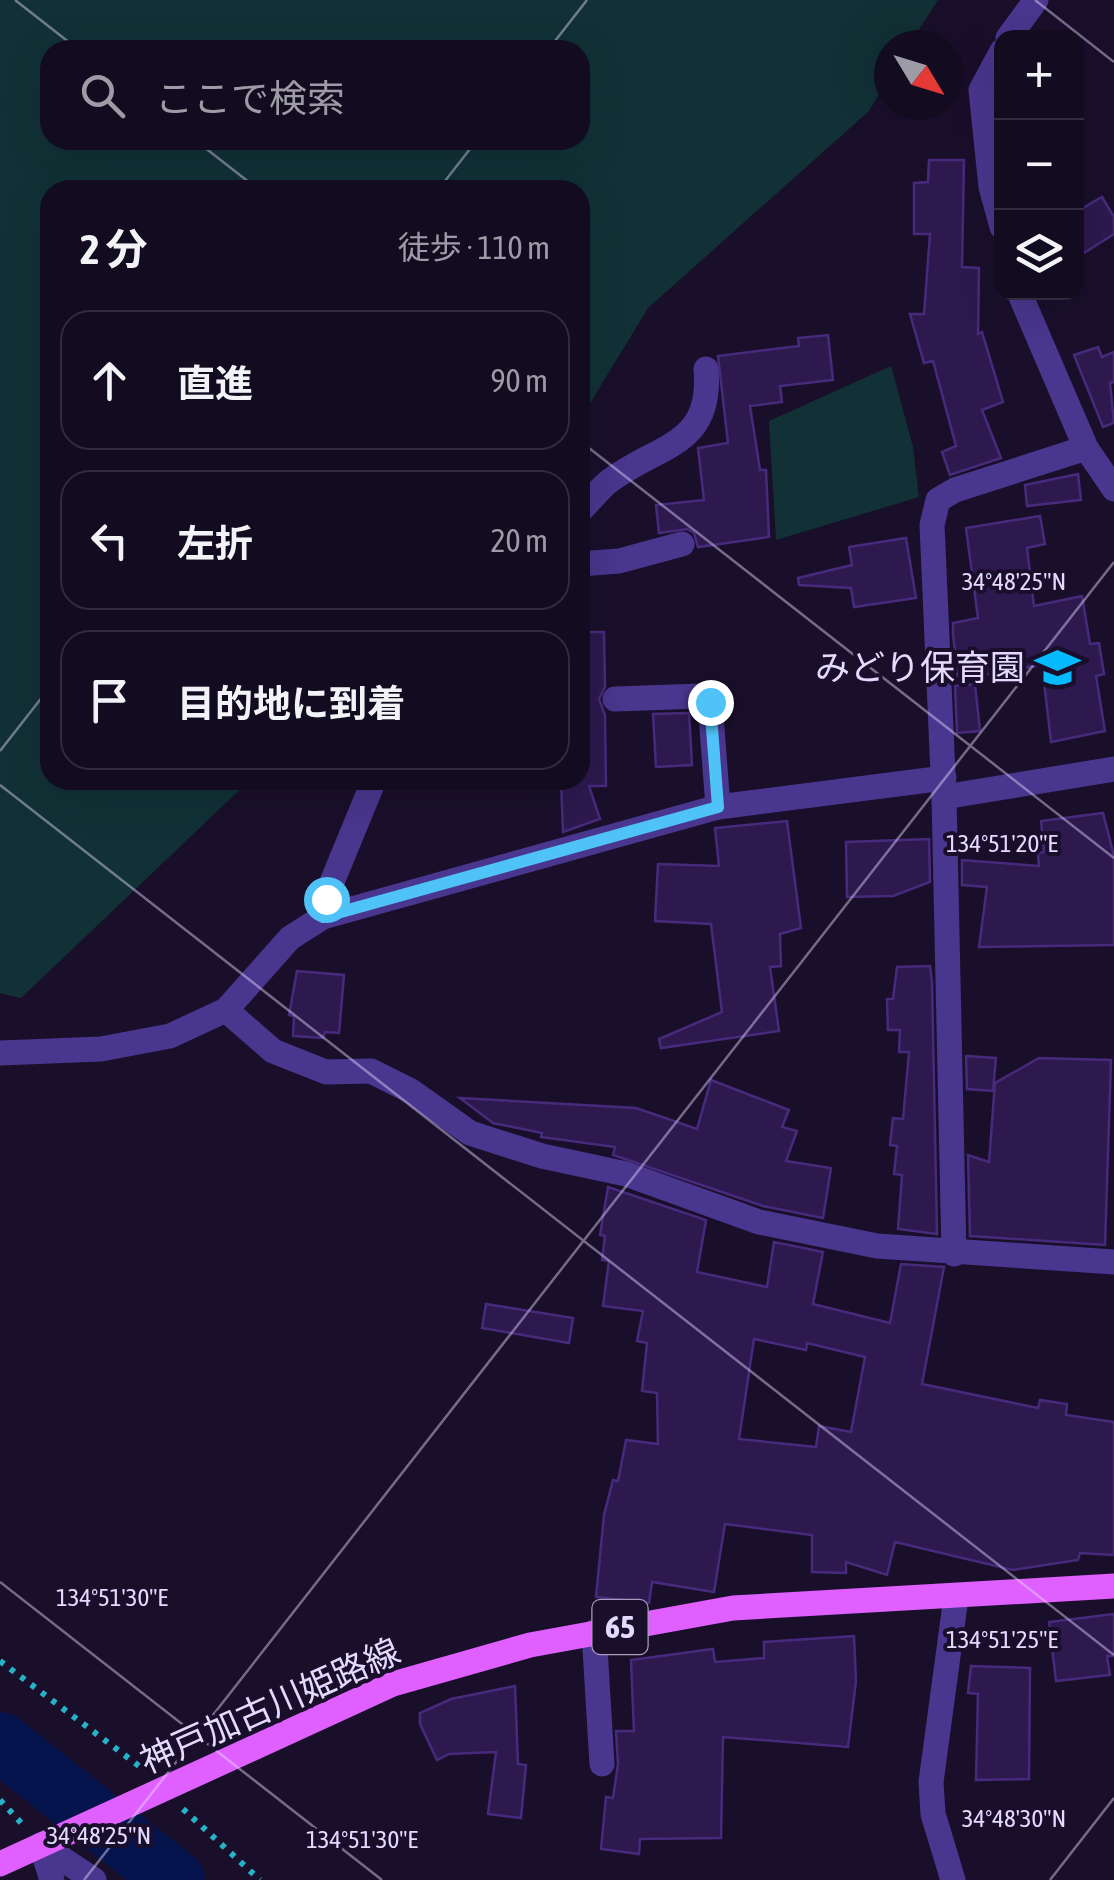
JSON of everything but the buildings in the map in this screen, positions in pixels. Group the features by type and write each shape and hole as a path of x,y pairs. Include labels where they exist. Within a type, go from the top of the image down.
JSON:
{"main road":[{"name":"神戸加古川姫路線","path":"0,1864 393,1684 530,1645 733,1608 1114,1586"}],"street":[{"path":"1014,30 1036,0"},
{"path":"994,65 981,90 991,187 997,210"},
{"path":"1022,300 1086,448 1114,489"},
{"path":"590,501 608,482 692,431 709,399 706,369"},
{"path":"954,1254 944,788 932,525 938,500 955,490 1086,448"},
{"path":"590,563 682,544"},
{"path":"615,700 702,696 710,702 718,807"},
{"path":"0,1053 101,1049 170,1036 226,1010 290,938 323,917 718,807 1114,769"},
{"path":"323,917 326,899 370,790"},
{"path":"226,1010 272,1051 326,1072 370,1070 411,1091 470,1133 542,1156 626,1174 759,1222 877,1246 1114,1262"},
{"path":"953,1880 933,1814 931,1782 956,1597"},
{"path":"594,1632 602,1764"},
{"path":"50,1840 52,1880"},
{"path":"50,1840 94,1880"}],"path":[{"path":"0,1661 162,1792 260,1880"}],"green space":[{"path":"0,0 938,0 919,30 874,30 874,103 869,111 648,308 590,404 590,180 40,180 40,790 239,790 21,998 0,993"},
{"path":"891,366 913,447 919,497 776,540 769,421"}],"waterway":[{"path":"0,1742 175,1880"}],"place":[{"name":"みどり保育園","path":"1058,668"}],"route":[{"path":"326,899 323,917 718,807 710,702"}]}
